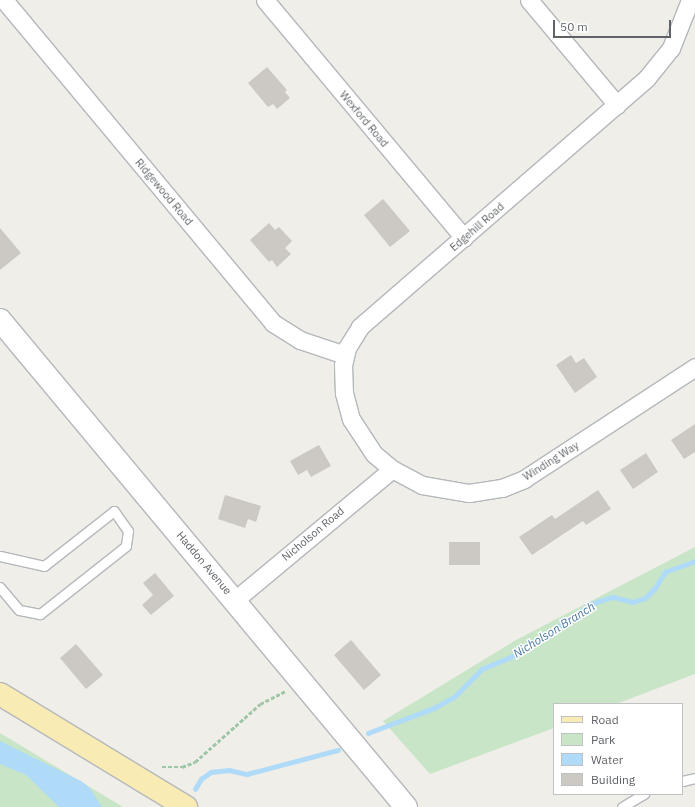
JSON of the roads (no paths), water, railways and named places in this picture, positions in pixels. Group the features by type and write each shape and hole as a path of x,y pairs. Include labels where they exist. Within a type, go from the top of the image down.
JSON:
{"main road":[{"path":"0,694 186,807"}],"street":[{"name":"Ridgewood Road","path":"4,0 273,323 300,340 345,355"},
{"name":"Wexford Road","path":"265,0 464,238"},
{"path":"529,0 617,105"},
{"name":"Edgehill Road","path":"392,468 374,454 351,419 344,393 343,365 345,355 360,327 647,78 671,48 690,0"},
{"name":"Haddon Avenue","path":"0,320 235,600 406,807"},
{"name":"Winding Way","path":"392,468 422,485 469,493 502,488 524,479 695,367"},
{"name":"Nicholson Road","path":"235,600 392,468"}],"lane":[{"path":"0,556 44,566 114,511 128,531 126,546 40,614 19,610 0,587"},
{"path":"683,781 695,778"},
{"path":"622,807 642,795"}],"water":[{"path":"0,741 81,781 89,787 102,807 59,807 26,775 0,764"}],"waterway":[{"name":"Nicholson Branch","path":"368,733 434,708 454,697 482,669 522,652 591,604 613,597 633,602 645,598 655,588 665,572 695,561"},
{"name":"Nicholson Branch","path":"195,789 201,779 211,772 229,770 247,774 338,750"}]}
